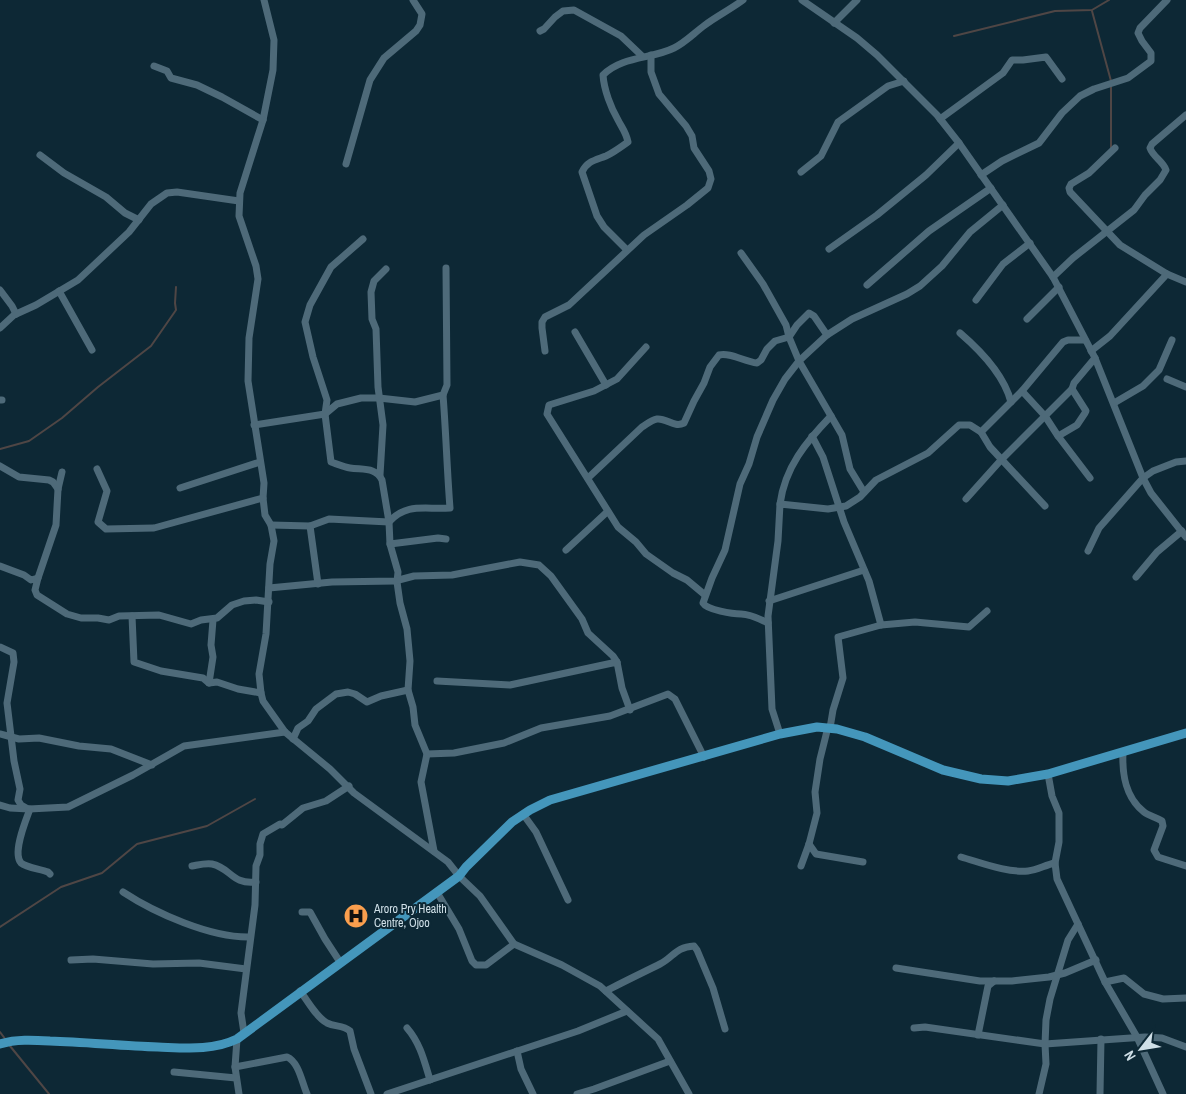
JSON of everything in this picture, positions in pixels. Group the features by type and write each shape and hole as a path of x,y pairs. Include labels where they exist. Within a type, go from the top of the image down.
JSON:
{"main road":[{"path":"0,1044 21,1040 42,1040 128,1046 208,1048 221,1046 241,1036 459,876 498,834 523,814 550,800 780,734 809,728 829,728 865,737 943,770 981,779 1008,781 1048,774 1186,733"}],"street":[{"path":"264,0 274,40 275,55 264,120 239,201 239,216 256,266 258,279 249,338 248,381 264,482 263,498 274,541 270,564 269,602 260,674 260,693 266,706 285,732 349,786 362,800 448,862 459,876 480,896 514,944 562,965 606,991 658,1039 689,1094"},
{"path":"346,164 370,80 384,58 408,39 420,25 422,14 413,0"},
{"path":"627,250 604,227 597,216 582,172 589,162 607,155 628,142 626,132 618,121 607,94 603,75 610,68 642,56 673,49 707,23 743,0"},
{"path":"802,0 878,55 940,119 1030,243 1059,287 1095,358 1143,478 1151,493 1184,534 1157,552 1136,577"},
{"path":"834,23 856,0"},
{"path":"981,175 1002,161 1039,143 1062,113 1080,96 1094,89 1128,78 1150,61 1151,53 1138,33 1140,28 1167,0"},
{"path":"540,31 563,11 574,10 621,36 642,56"},
{"path":"545,351 542,322 545,317 569,305 644,235 687,206 708,188 711,179 709,171 694,148 692,136 659,94 651,72 651,55"},
{"path":"940,119 1003,73 1012,60 1046,57 1062,79"},
{"path":"154,66 167,71 171,78 197,86 222,97 264,120"},
{"path":"801,172 821,156 838,122 888,86 904,81"},
{"path":"1053,277 1073,258 1134,210 1144,196 1164,176 1165,166 1150,148 1152,144 1186,115"},
{"path":"829,249 926,175 959,143"},
{"path":"1115,148 1089,173 1071,184 1069,188 1072,195 1120,245 1167,274 1186,282"},
{"path":"40,155 64,173 106,197 125,213 139,220"},
{"path":"867,285 929,231 991,188"},
{"path":"0,328 16,314 31,308 85,273 125,236 151,204 167,193 172,191 239,201"},
{"path":"768,623 741,614 736,615 706,607 703,603 725,550 740,484 773,400 785,379 799,361 826,335 852,319 907,294 920,286 942,266 970,232 1003,205"},
{"path":"363,239 331,267 310,305 305,322 327,400 325,414 331,462 349,468 375,471 380,475"},
{"path":"976,300 1003,264 1030,243"},
{"path":"741,253 764,284 786,325 799,361 842,435 850,469 864,492"},
{"path":"389,522 396,513 414,508 450,508 443,395 447,385 446,268"},
{"path":"386,269 374,281 371,292 372,318 376,329 379,398 383,425 380,475 389,522 390,544 397,567 400,603 409,642 408,690 415,725 427,754 421,785 434,851"},
{"path":"1091,350 1110,336 1167,274"},
{"path":"1027,319 1059,287"},
{"path":"0,290 16,314"},
{"path":"59,291 92,350"},
{"path":"588,478 642,427 652,421 663,420 676,425 684,423 710,367 719,355 728,354 737,359 757,363 761,360 767,349 775,342 789,337 797,325 809,313 814,316 826,335"},
{"path":"575,332 606,385"},
{"path":"960,333 977,350 1008,389 1011,402"},
{"path":"981,432 1022,391 1063,342 1068,340 1085,340"},
{"path":"1114,404 1143,386 1159,370 1172,340"},
{"path":"646,347 617,379 594,391 549,405 548,414 618,527 636,542 646,554 673,573 687,580 705,595"},
{"path":"966,500 1001,460 1072,389 1074,383 1095,358"},
{"path":"1167,380 1186,387"},
{"path":"1058,436 1077,425 1086,411 1072,389"},
{"path":"1022,391 1045,416 1090,478"},
{"path":"254,425 325,414 337,404 361,398 415,402 443,395"},
{"path":"780,734 772,708 768,623 782,489 799,452 831,416"},
{"path":"780,504 839,508 860,497 876,480 928,453 959,425 970,425 981,432 984,440 1001,460 1044,506"},
{"path":"812,436 823,457 839,508 864,570 882,625"},
{"path":"1088,551 1099,528 1143,478 1153,471 1186,460"},
{"path":"180,488 260,462"},
{"path":"0,466 19,477 49,480 58,489"},
{"path":"97,469 107,491 98,522 106,529 154,528 263,498"},
{"path":"62,472 58,489 56,526 35,590 37,595 70,616 110,620 120,616 159,615 191,624 201,620 213,620 232,605 244,601 269,602"},
{"path":"566,550 608,512"},
{"path":"271,525 310,526 329,519 389,522"},
{"path":"310,526 318,584"},
{"path":"390,544 438,538 446,539"},
{"path":"270,588 398,580 414,576 452,575 520,562 540,565 551,576 582,619 588,632 617,662 622,688 630,710"},
{"path":"0,566 24,575 31,580 38,578"},
{"path":"769,601 864,570"},
{"path":"801,866 817,812 814,792 820,759 843,678 838,637 882,625 915,622 969,627 988,611"},
{"path":"132,616 134,662 161,671 203,678 209,683 217,682 238,689 260,693"},
{"path":"209,683 213,657 211,645 213,620"},
{"path":"0,647 13,652 14,662 7,703 14,761 20,789 18,800 21,805 29,809"},
{"path":"437,682 510,685 617,662"},
{"path":"293,739 298,728 336,694 348,692 367,702 381,696 408,690"},
{"path":"427,754 454,753 504,743 541,728 610,716 668,694 675,699 704,757"},
{"path":"0,805 10,808 29,809 68,807 152,765 179,748 188,745 285,732"},
{"path":"0,734 111,749 152,765"},
{"path":"1122,752 1122,773 1126,787 1145,813 1162,820 1164,826 1154,850 1155,854 1158,857 1186,866"},
{"path":"1048,774 1052,796 1059,813 1059,842 1055,863 1057,879 1105,982 1137,1037 1163,1094"},
{"path":"239,1094 235,1066 241,1036 241,1013 254,912 256,866 260,855 260,844 264,834 276,825 282,825 303,808 326,801 349,786"},
{"path":"29,809 21,834 19,859 24,864 50,874"},
{"path":"523,814 536,832 568,900"},
{"path":"809,844 816,854 863,862"},
{"path":"961,857 1009,869 1026,871 1040,869 1048,864 1055,863"},
{"path":"192,866 212,864 246,884 256,882"},
{"path":"123,892 173,919 236,938 250,937"},
{"path":"435,893 443,901 459,929 472,962 476,965 486,965 514,944"},
{"path":"302,912 310,912 340,962"},
{"path":"1039,1094 1046,1064 1044,1044 1049,1006 1068,940 1078,924"},
{"path":"606,991 659,964 677,950 694,946 712,988 725,1029"},
{"path":"71,960 93,959 153,964 199,963 246,969"},
{"path":"896,968 980,981 1032,980 1058,974 1096,960"},
{"path":"1105,982 1124,978 1144,994 1162,999 1186,998"},
{"path":"978,1035 988,986 994,981"},
{"path":"300,991 329,1025 346,1027 350,1030 354,1049 371,1094"},
{"path":"387,1094 578,1031 627,1011"},
{"path":"914,1028 925,1027 1044,1044 1137,1037 1162,1038 1186,1047"},
{"path":"407,1028 421,1048 430,1080"},
{"path":"1100,1094 1101,1039"},
{"path":"517,1051 521,1069 532,1094"},
{"path":"235,1066 290,1058 297,1068 307,1094"},
{"path":"577,1094 670,1061"},
{"path":"174,1072 236,1078"}],"waterway":[{"path":"954,36 1055,11 1092,10 1109,0"},
{"path":"1092,11 1111,81"},
{"path":"1111,86 1111,149"},
{"path":"0,449 29,441 62,418 151,346 176,310 176,287"},
{"path":"0,927 61,887 102,873 137,844 207,826 255,799"},
{"path":"0,1032 6,1040"},
{"path":"10,1046 49,1094"}],"place":[{"name":"Aroro Pry Health Centre, Ojoo","path":"356,916"}]}
